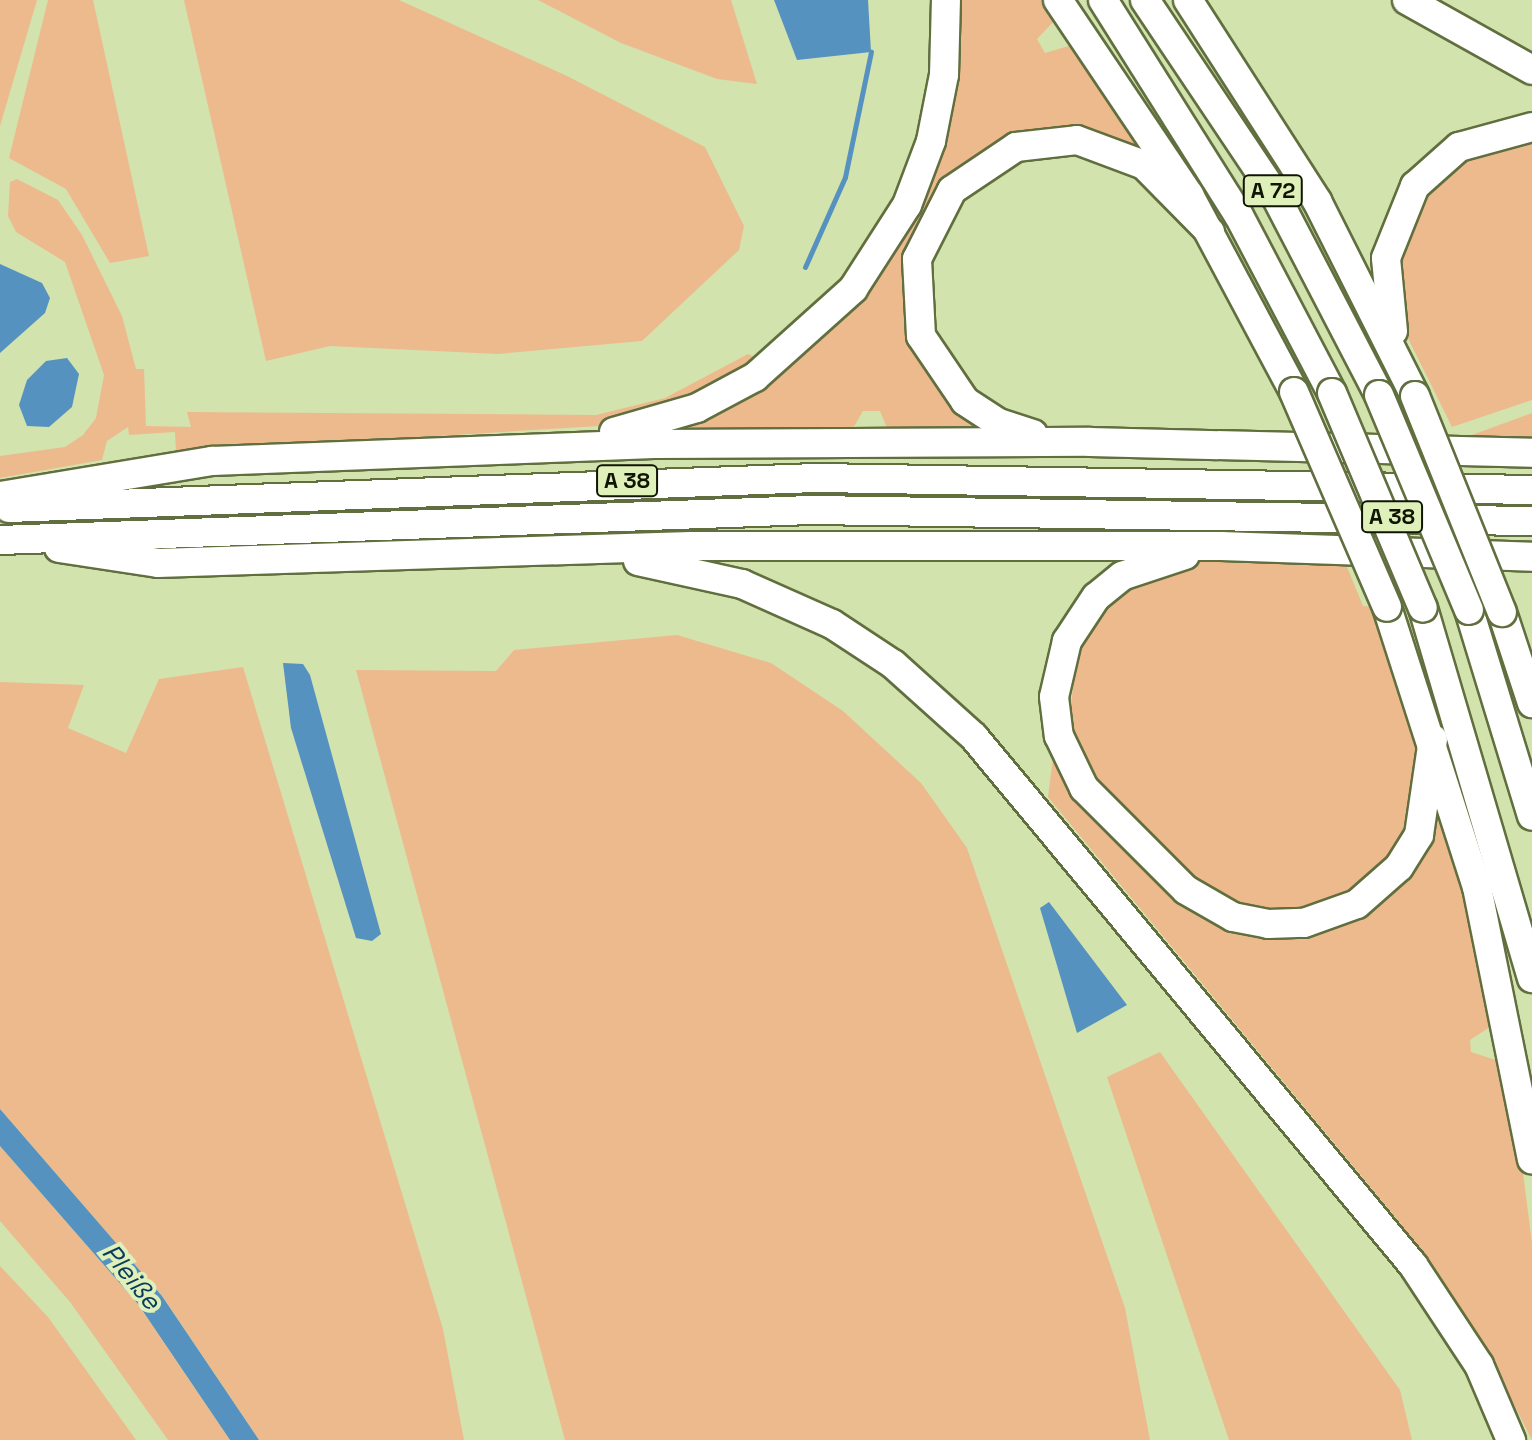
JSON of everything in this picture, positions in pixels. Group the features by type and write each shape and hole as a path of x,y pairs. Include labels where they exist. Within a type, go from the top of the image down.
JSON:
{"highway":[{"path":"518,448 635,428 697,408 782,358 831,314 885,245 920,174 944,75 946,0"},
{"path":"1058,0 1210,232 1294,392 1387,607 1433,739 1484,918 1532,1159"},
{"name":"A 72","path":"1103,0 1215,175 1332,393 1423,608 1532,978"},
{"name":"A 72","path":"1145,0 1273,191 1379,395 1469,610 1532,816"},
{"path":"1188,0 1317,201 1415,396 1502,612 1532,703"},
{"path":"1407,0 1532,70"},
{"path":"1397,360 1384,278 1404,202 1459,147 1532,127"},
{"path":"1090,442 997,422 939,371 914,297 930,222 952,190 998,154 1077,140 1144,165 1210,232"},
{"path":"0,496 212,461 518,448 1090,442 1532,453"},
{"name":"A 38","path":"0,509 785,478 1532,490"},
{"name":"A 38","path":"7,540 812,510 1532,521"},
{"path":"7,540 158,563 510,550 1221,546 1532,557"},
{"path":"1221,546 1155,561 1108,585 1076,624 1056,678 1055,717 1073,771 1186,890 1233,917 1268,924 1314,921 1357,904 1399,867 1419,835 1433,739"},
{"path":"510,550 650,562 742,584 832,624 921,687 1025,793 1388,1232 1459,1330 1511,1440"}],"shaded area":[{"path":"0,0 37,0 0,126"},
{"path":"48,0 93,0 149,256 110,263 66,189 9,158"},
{"path":"184,0 399,0 565,75 705,147 744,226 739,250 642,341 498,354 330,346 266,361"},
{"path":"538,0 731,0 757,84 717,79 621,43"},
{"path":"956,0 1052,0 1055,20 1037,39 1045,53 1072,45 1159,161 1114,136 1057,130 930,203 912,243 913,340 945,396 994,430 889,433 880,411 863,411 848,437 636,438 682,423 890,254"},
{"path":"1532,138 1532,400 1452,427 1401,324 1393,277 1410,214 1454,162"},
{"path":"17,179 58,200 82,235 122,316 136,369 144,369 146,426 191,427 187,412 596,415 665,398 748,354 763,361 642,417 599,426 176,452 175,432 129,435 128,427 107,441 102,460 0,478 0,456 65,447 83,435 96,418 104,375 65,262 16,232 8,216 10,182"},
{"path":"1532,413 1532,443 1458,440"},
{"path":"1230,559 1345,562 1363,606 1375,607 1414,722 1423,776 1399,854 1338,902 1281,914 1220,898 1190,878 1093,777 1069,726 1077,646 1119,592 1185,562"},
{"path":"677,635 771,663 843,711 921,783 967,848 1125,1308 1150,1440 565,1440 356,670 496,671 514,650"},
{"path":"243,667 443,1329 464,1440 259,1440 163,1297 0,1109 0,682 84,685 68,728 126,753 159,679"},
{"path":"1054,750 1173,889 1301,934 1353,923 1390,897 1425,852 1443,801 1499,1021 1470,1040 1471,1052 1505,1063 1511,1079 1532,1243 1532,1440 1480,1338 1401,1224 1048,797"},
{"path":"1160,1052 1400,1390 1412,1440 1229,1440 1107,1077"},
{"path":"0,1146 137,1303 230,1440 168,1440 70,1302 0,1221"},
{"path":"0,1266 48,1317 136,1440 0,1440"}],"water":[{"path":"774,0 868,0 871,52 797,60"},
{"path":"0,264 42,283 50,298 45,313 0,353"},
{"path":"67,358 79,374 72,407 49,427 27,426 19,405 27,380 46,361"},
{"path":"283,663 303,664 310,675 381,934 372,941 356,938 291,728"},
{"path":"1049,902 1127,1005 1077,1033 1040,908"},
{"name":"Pleiße","path":"0,1109 162,1296 259,1440 230,1440 138,1304 0,1146"}],"waterway":[{"path":"805,267 845,177 871,52"}]}
